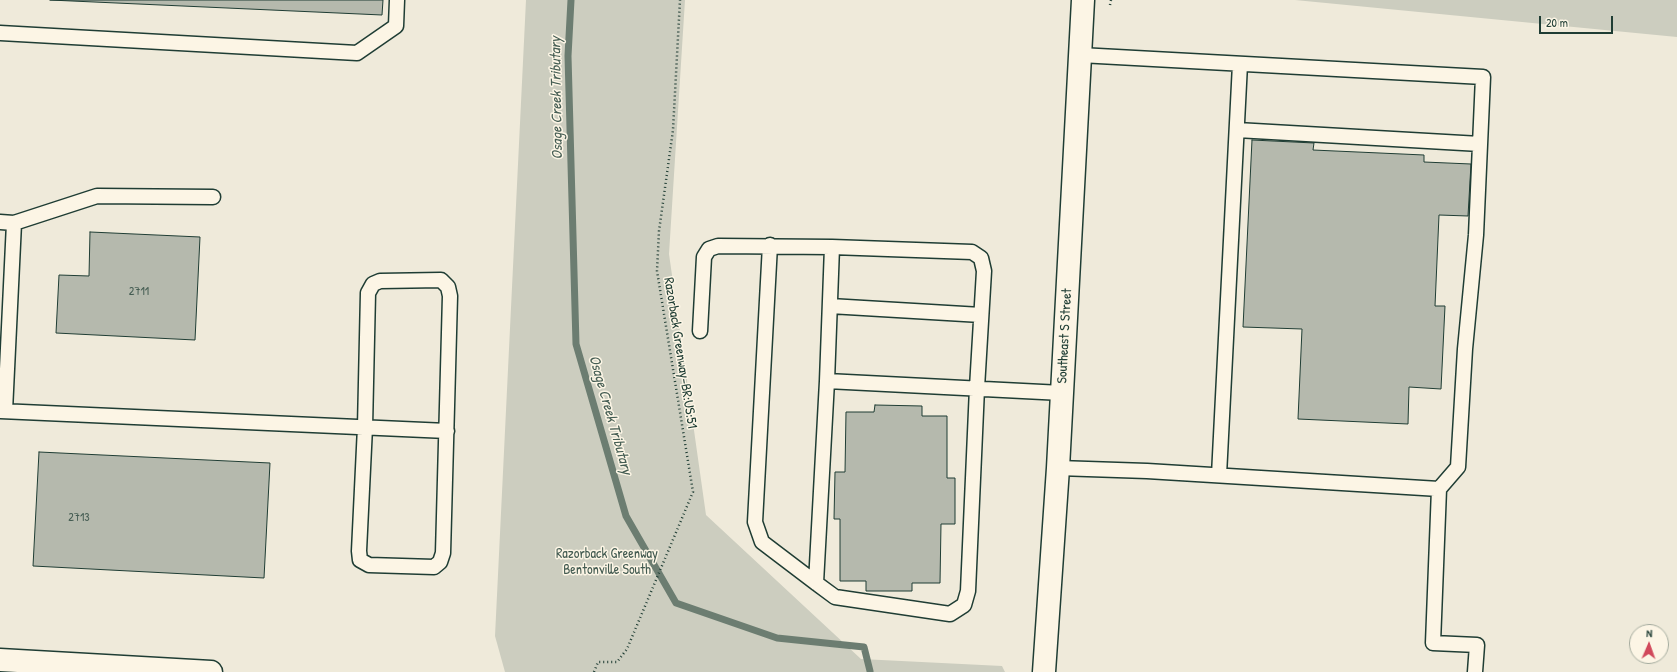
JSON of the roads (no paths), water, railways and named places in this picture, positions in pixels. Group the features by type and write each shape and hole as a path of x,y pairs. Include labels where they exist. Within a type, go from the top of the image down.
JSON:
{"street":[{"name":"Southeast S Street","path":"1044,672 1058,468 1083,0"},
{"path":"0,660 212,672"}],"lane":[{"path":"0,33 357,53 396,26 397,0"},
{"path":"1080,55 1483,77 1476,235 1465,349 1458,467 1439,489 1433,644 1477,645 1475,672"},
{"path":"1219,475 1240,64"},
{"path":"1237,130 1480,144"},
{"path":"212,197 97,196 7,222 3,411 447,431"},
{"path":"700,331 704,257 709,249 718,246 770,245 972,252 981,258 984,271 968,591 964,605 950,614 835,597 762,542 755,522 770,245"},
{"path":"816,584 827,381 832,247"},
{"path":"441,280 448,287 450,296 447,431 442,553 440,562 434,567 369,565 360,560 359,551 365,427 368,293 373,284 380,281 441,280"},
{"path":"830,306 981,315"},
{"path":"827,381 1062,393"},
{"path":"1058,468 1219,475 1439,489"}],"waterway":[{"name":"Osage Creek Tributary","path":"571,0 568,56 576,344 626,516 676,603 777,638 864,647 870,671"}],"park label":[{"name":"Razorback Greenway Bentonville South","path":"607,562"}]}
